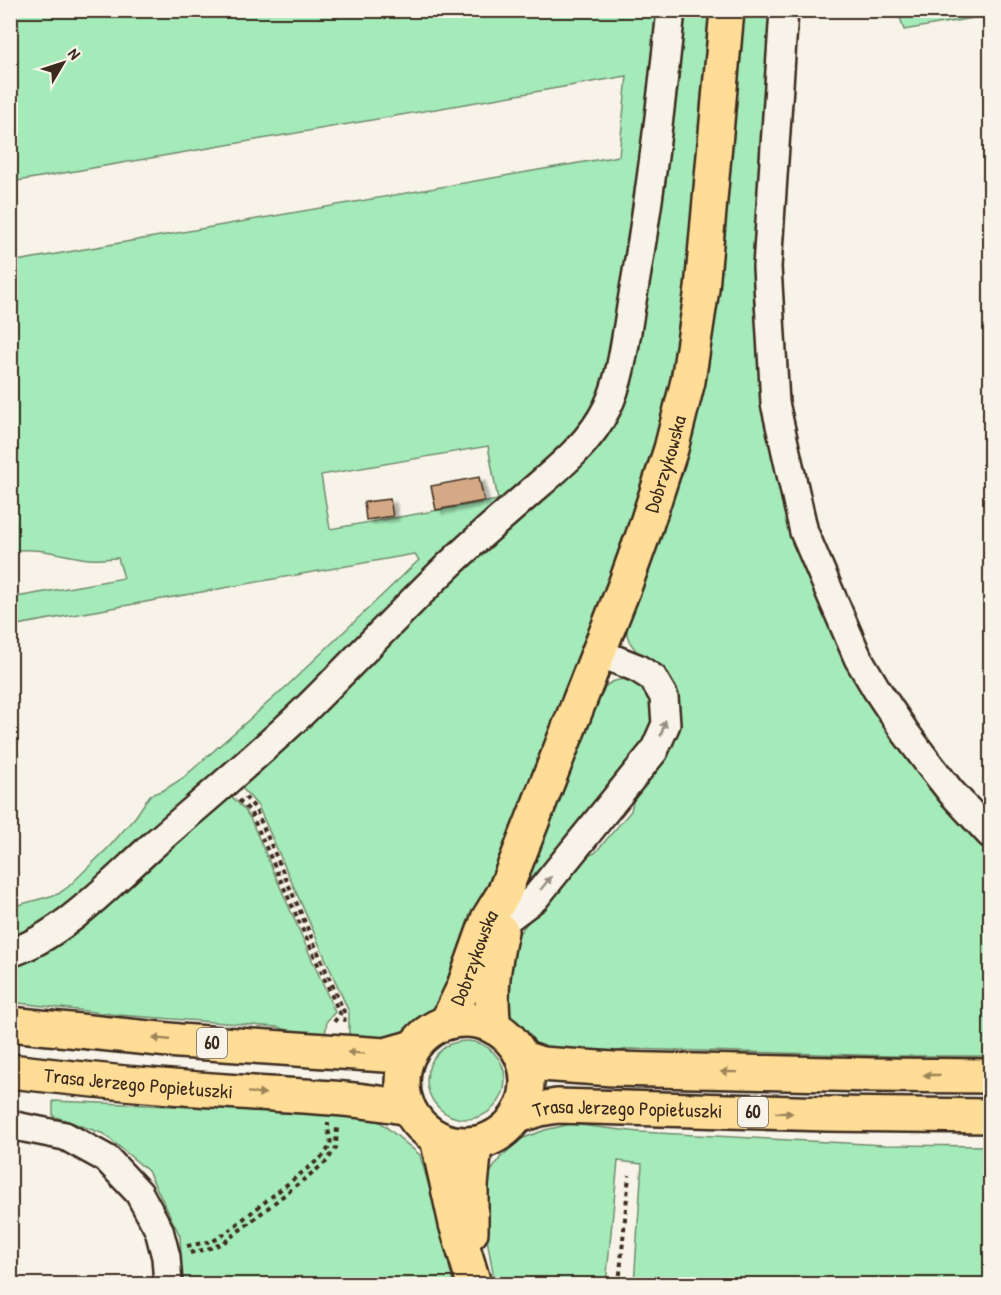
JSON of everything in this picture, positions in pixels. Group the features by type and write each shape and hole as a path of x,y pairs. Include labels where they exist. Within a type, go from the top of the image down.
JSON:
{"main road":[{"name":"Dobrzykowska","path":"494,1027 491,992 504,908 643,535 665,471 688,381 702,289 727,10"},
{"name":"Dobrzykowska","path":"447,1022 463,988 488,920 504,908"},
{"path":"447,1022 475,1020 494,1027 510,1039 523,1058 527,1088 518,1116"},
{"name":"60","path":"10,1024 179,1041 385,1055 413,1047 432,1029 447,1022"},
{"path":"413,1047 404,1066 403,1086 408,1108 420,1125 437,1138 456,1144 476,1144 471,1186 472,1279"},
{"name":"Trasa Jerzego Popiełuszki","path":"523,1058 541,1064 613,1069 990,1076"},
{"name":"Trasa Jerzego Popiełuszki","path":"10,1071 139,1085 329,1098 408,1108"},
{"name":"Trasa Jerzego Popiełuszki","path":"518,1116 540,1108 557,1106 990,1116"},
{"name":"60","path":"476,1144 499,1134 518,1116"},
{"path":"437,1138 456,1224 472,1279"}],"lane":[{"path":"10,953 28,946 57,929 89,903 270,742 451,563 589,438 608,407 623,351 657,140 671,10"},
{"path":"784,10 767,267 775,403 804,532 858,658 877,690 929,764 957,799 990,834"},
{"path":"504,908 535,898 654,751 666,724 664,697 653,678 637,668 599,653"},
{"path":"10,1125 65,1136 108,1159 139,1193 159,1230 166,1257 168,1284"}],"path":[{"path":"619,1284 629,1175"}],"green space":[{"path":"990,10 990,15 904,30 898,11"},
{"path":"11,11 666,11 624,323 590,427 76,908 11,945 11,907 58,894 68,887 109,847 136,816 150,795 164,790 183,778 288,685 419,560 414,554 11,626 11,598 124,578 118,558 93,559 40,551 11,551 11,262 619,156 627,76 11,182","holes":["488,446 498,500 330,529 321,475"]},
{"path":"676,11 715,11 687,313 656,459 485,911 437,1010 424,1017 406,1032 393,1038 370,1042 349,1041 349,1012 258,806 235,780 602,429"},
{"path":"742,11 779,11 762,271 820,594 990,841 990,1056 892,1056 629,1049 597,1055 543,1048 529,1040 509,1018 500,994 512,942 577,861 595,853 631,811 636,789 672,745 679,727 678,700 671,684 639,655 629,641 627,612 688,441 705,378 725,213"},
{"path":"624,679 642,687 655,702 651,737 525,891 519,892 601,690 612,682"},
{"path":"229,794 250,818 335,1012 327,1021 325,1036 278,1027 119,1015 11,1002 11,957"},
{"path":"466,1041 481,1044 494,1052 502,1065 505,1080 502,1095 494,1108 481,1116 466,1119 451,1116 438,1108 430,1095 427,1080 430,1065 438,1052 451,1044"},
{"path":"53,1101 355,1115 380,1122 420,1155 441,1228 453,1284 182,1284 180,1236 148,1171 104,1134 53,1116"},
{"path":"571,1124 639,1132 885,1145 990,1146 990,1284 634,1284 642,1164 618,1161 606,1284 495,1284 482,1211 485,1180 500,1158 521,1139"}],"building":[{"path":"479,477 484,501 436,510 431,486"},
{"path":"390,499 393,516 366,520 364,502"}]}
